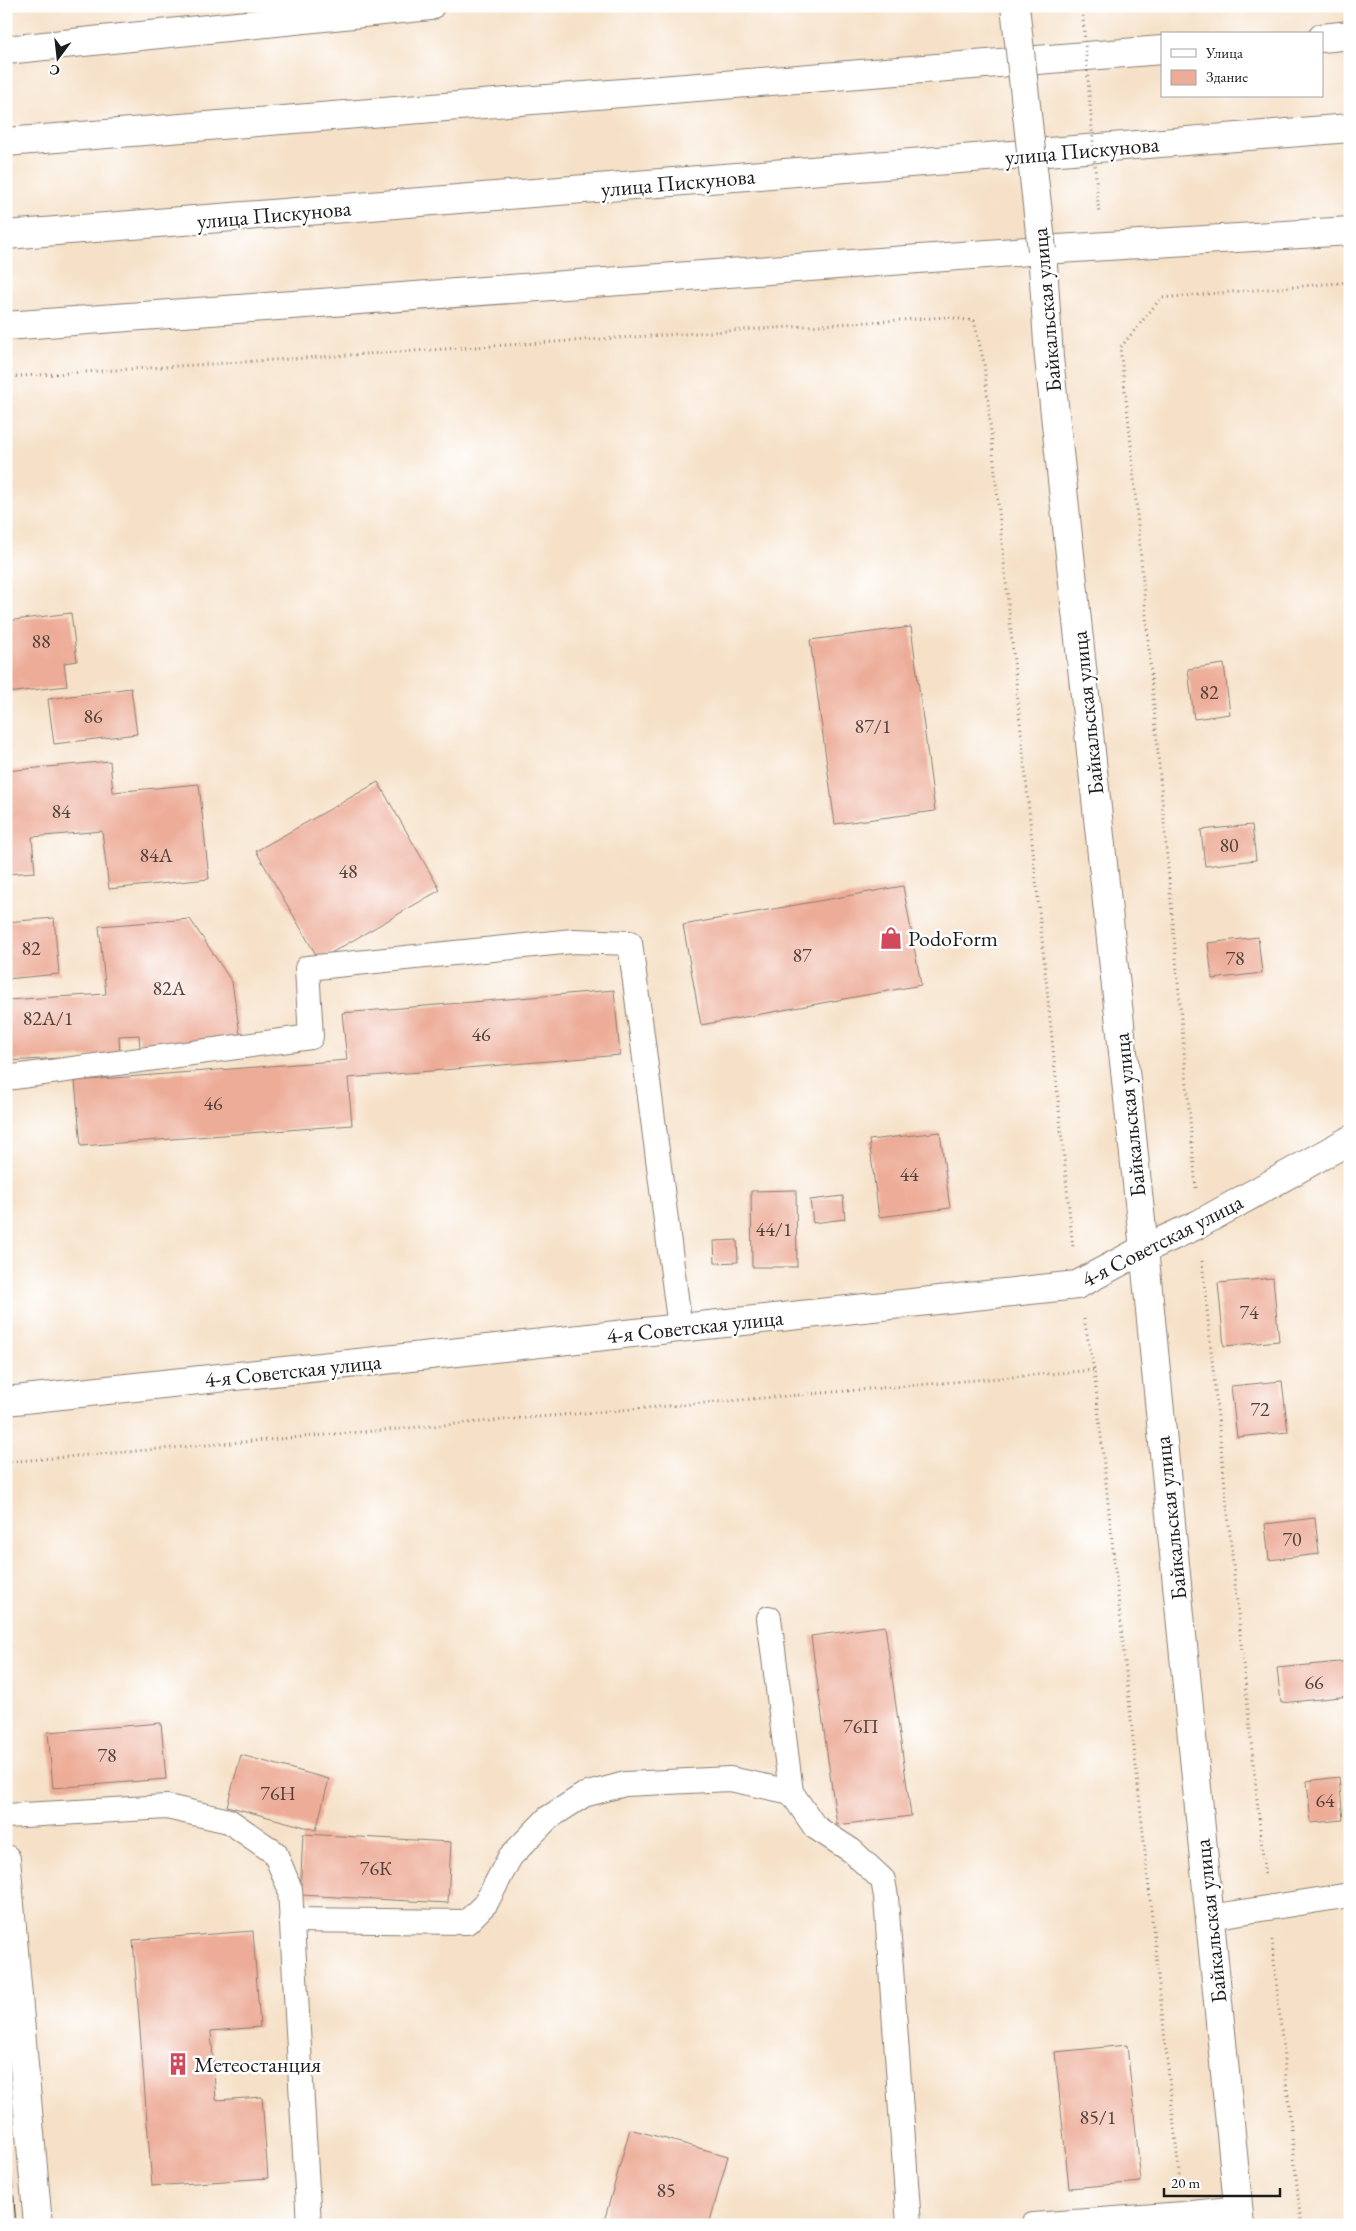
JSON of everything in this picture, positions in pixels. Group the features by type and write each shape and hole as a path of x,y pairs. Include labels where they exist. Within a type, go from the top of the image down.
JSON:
{"main road":[{"path":"6,50 430,6"},
{"name":"Байкальская улица","path":"1015,6 1042,250 1049,358 1144,1249 1239,2216"},
{"path":"1324,38 1350,35"},
{"path":"6,142 1161,50"},
{"name":"улица Пискунова","path":"6,235 1350,128"},
{"path":"6,326 1042,250 1350,231"},
{"name":"4-я Советская улица","path":"6,1401 1077,1285 1144,1249 1199,1224 1350,1140"},
{"path":"6,1859 38,2225"}],"lane":[{"path":"6,1078 311,1038 307,968 573,941 630,943 680,1328"},
{"path":"769,1618 791,1792 815,1827 852,1851 883,1880 887,1907 909,2225"},
{"path":"291,1920 467,1922 486,1903 510,1857 548,1818 584,1795 625,1784 730,1779 791,1792"},
{"path":"6,1816 167,1807 229,1822 275,1853 290,1889 309,2225"},
{"path":"1210,1917 1350,1895"},
{"path":"1033,2225 1183,2214 1239,2216"}],"path":[{"path":"1082,6 1099,215"},
{"path":"1301,2225 1199,1224 1130,433 1120,348 1161,298 1350,282"},
{"path":"6,376 947,316 974,320 984,363 1077,1285 1094,1370 1183,2214"},
{"path":"6,1462 1094,1370"}],"building":[{"path":"71,613 77,661 64,663 67,686 6,693 6,621"},
{"path":"911,627 935,811 835,824 810,640"},
{"path":"1224,664 1230,714 1194,719 1188,669"},
{"path":"131,688 137,734 54,744 48,699"},
{"path":"110,761 113,792 199,784 209,879 109,889 102,831 32,837 35,872 6,874 6,771"},
{"path":"378,782 440,890 319,960 256,851"},
{"path":"1252,825 1256,860 1205,866 1201,830"},
{"path":"903,886 921,985 701,1025 683,925"},
{"path":"54,918 59,974 6,979 6,922"},
{"path":"190,919 232,982 241,1040 140,1048 139,1035 119,1036 120,1055 6,1061 6,1000 106,994 99,926"},
{"path":"1258,937 1262,973 1212,979 1208,943"},
{"path":"614,990 620,1055 348,1078 352,1125 81,1146 75,1081 347,1060 342,1013"},
{"path":"940,1132 950,1208 879,1217 869,1140"},
{"path":"796,1190 797,1267 752,1267 751,1191"},
{"path":"843,1196 845,1219 813,1223 810,1200"},
{"path":"737,1240 738,1262 715,1263 714,1241"},
{"path":"1273,1278 1279,1341 1224,1346 1218,1283"},
{"path":"1282,1381 1288,1432 1237,1437 1231,1386"},
{"path":"1315,1518 1319,1554 1269,1560 1265,1524"},
{"path":"885,1626 911,1816 837,1825 811,1636"},
{"path":"1350,1661 1350,1696 1281,1703 1277,1668"},
{"path":"161,1723 166,1779 53,1788 48,1732"},
{"path":"241,1755 329,1779 316,1830 227,1806"},
{"path":"1339,1777 1343,1820 1311,1823 1307,1781"},
{"path":"303,1834 451,1842 448,1903 300,1895"},
{"name":"Метеостанция","path":"253,1931 260,2027 211,2031 216,2100 262,2097 268,2178 152,2186 133,1940"},
{"path":"1127,2045 1141,2182 1069,2188 1055,2052"},
{"path":"630,2129 728,2156 709,2225 603,2225"}],"tram line":[{"path":"6,2105 16,2225"}],"place":[{"name":"PodoForm","path":"891,938"},
{"name":"Метеостанция","path":"178,2064"}]}
